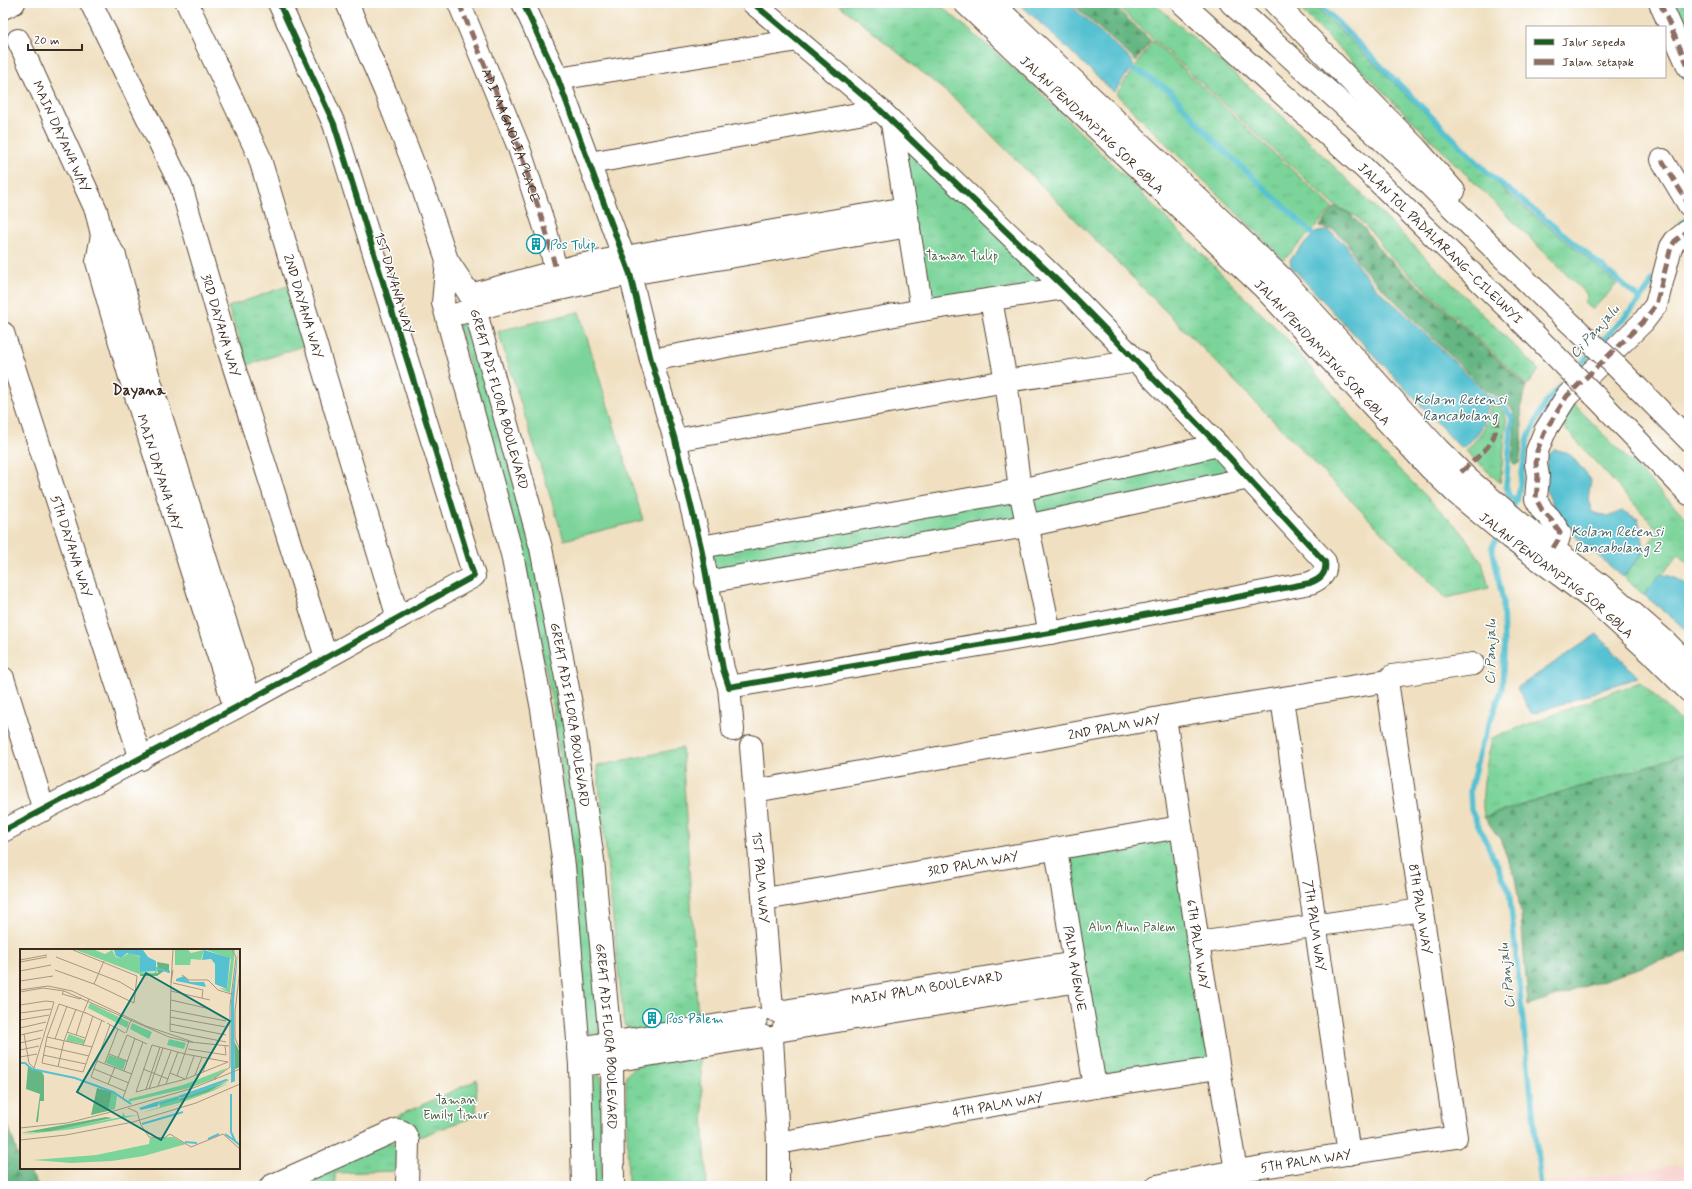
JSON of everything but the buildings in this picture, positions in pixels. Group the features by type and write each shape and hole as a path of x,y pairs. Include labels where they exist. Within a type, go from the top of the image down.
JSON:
{"main road":[{"path":"3,8 14,3"},
{"name":"3RD DAYANA WAY","path":"91,3 180,186 226,342 326,657"},
{"name":"2ND DAYANA WAY","path":"187,3 259,156 398,618"},
{"name":"1ST DAYANA WAY","path":"280,3 334,124 474,576 398,618"},
{"name":"GREAT ADI FLORA BOULEVARD","path":"347,3 382,83 422,186 447,260 473,302 541,548 571,704 594,860 611,1052 613,1186"},
{"name":"ADI MAGNOLIA PLACE","path":"459,3 519,148 546,232 556,270"},
{"path":"523,3 558,79 627,265 701,547 706,582 723,669 729,687 733,730"},
{"path":"729,687 1050,633 1318,580 1324,574 1326,569 1325,562 1249,478 1138,361 1065,288 886,116 754,3"},
{"name":"JALAN PENDAMPING SOR GBLA","path":"965,3 1039,59"},
{"name":"JALAN PENDAMPING SOR GBLA","path":"992,3 1039,59 1264,288 1429,467 1462,486 1487,506 1592,599 1652,654 1689,691"},
{"name":"JALAN TOL PADALARANG–CILEUNYI","path":"1182,3 1362,166 1534,334 1689,494"},
{"path":"1231,3 1404,160 1553,307 1616,366 1689,440"},
{"path":"1276,3 1435,169 1455,193 1469,223"},
{"path":"1660,3 1689,68"},
{"name":"MAIN DAYANA WAY","path":"18,40 96,210 102,235 97,262 129,374 243,704"},
{"path":"558,79 798,40"},
{"path":"590,163 886,116"},
{"path":"886,116 907,217 922,310"},
{"path":"1662,160 1689,205"},
{"path":"448,317 473,302 556,270 627,265 907,217"},
{"path":"1553,548 1560,533 1550,518 1542,510 1536,499 1537,451 1545,431 1567,396 1643,322 1656,305 1671,247 1675,241 1689,230"},
{"name":"GREAT ADI FLORA BOULEVARD","path":"447,260 443,303 512,554 542,709 564,866 579,1057 583,1186"},
{"path":"473,302 522,297 627,265"},
{"path":"651,360 922,310 1065,288"},
{"path":"991,300 1006,381 1026,526 1050,633"},
{"name":"5TH DAYANA WAY","path":"3,333 141,759"},
{"path":"674,440 1006,381 1138,361"},
{"path":"701,547 1020,490 1218,445"},
{"path":"706,582 1026,526 1249,478"},
{"name":"JALAN PENDAMPING SOR GBLA","path":"1516,531 1553,548 1602,586 1689,665"},
{"path":"3,831 243,704 398,618"},
{"name":"2ND PALM WAY","path":"755,791 1165,717 1387,681 1392,676 1472,664"},
{"path":"3,678 44,810"},
{"name":"8TH PALM WAY","path":"1387,681 1456,1137"},
{"name":"7TH PALM WAY","path":"1282,698 1349,1154"},
{"name":"6TH PALM WAY","path":"1165,717 1198,943 1236,1171"},
{"name":"1ST PALM WAY","path":"751,746 765,899 770,1024 778,1143 778,1186"},
{"name":"3RD PALM WAY","path":"765,899 1180,827"},
{"name":"PALM AVENUE","path":"1056,849 1095,1087"},
{"path":"1198,943 1422,910"},
{"name":"MAIN PALM BOULEVARD","path":"579,1057 1076,972"},
{"name":"4TH PALM WAY","path":"778,1143 1095,1087 1218,1068"},
{"path":"271,1186 396,1130 402,1131 406,1135 408,1141 407,1186"},
{"name":"5TH PALM WAY","path":"1157,1186 1236,1171 1456,1137"}],"shaded area":[{"path":"1689,1164 1689,1186 1552,1186 1551,1182"}],"green space":[{"path":"837,3 938,3 1035,87 1287,339 1377,447 1461,531 1482,562 1489,588 1446,598 1225,371 961,104"},
{"path":"1071,3 1111,3 1151,41 1136,61"},
{"path":"1114,3 1154,3 1289,122 1539,370 1527,385 1387,253 1376,237 1357,217 1334,205"},
{"path":"1294,3 1312,3 1509,195 1584,255 1617,284 1592,310 1584,303 1587,295"},
{"path":"1667,3 1689,3 1689,44"},
{"path":"1153,41 1333,208 1284,260 1116,94"},
{"name":"Taman Tulip","path":"896,130 1058,286 925,306"},
{"path":"1335,207 1350,214 1364,228 1384,255 1438,303 1526,386 1521,408 1522,443 1519,463 1515,465 1512,461 1515,420 1511,407 1485,390 1379,285 1358,263 1347,242 1334,230 1319,227"},
{"path":"287,286 308,344 248,365 228,307"},
{"path":"579,312 643,520 564,540 498,331"},
{"path":"469,320 532,550 563,706 585,862 600,1033 587,1034 574,864 553,708 523,553 458,324"},
{"path":"1492,399 1504,412 1507,421 1500,483 1466,451 1481,433 1487,422"},
{"path":"1569,399 1689,521 1689,565 1679,554 1644,595 1623,577 1645,550 1658,530 1558,421"},
{"path":"1218,445 1249,478 706,582 701,547"},
{"path":"1640,682 1689,728 1689,753 1484,817 1483,787 1492,738"},
{"path":"682,748 698,1020 633,1032 624,1025 597,766"},
{"path":"1689,753 1689,951 1528,1006 1521,915 1515,877 1500,839 1484,817"},
{"name":"Alun Alun Palem","path":"1175,836 1212,1063 1100,1081 1063,854"},
{"path":"700,1055 707,1186 628,1186 626,1075 637,1065"},
{"path":"601,1076 602,1186 592,1186 591,1077"},
{"name":"Taman Emily Timur","path":"477,1080 476,1116 419,1137 407,1124 391,1119"},
{"path":"3,1110 17,1152 20,1156 20,1169 28,1169 39,1186 9,1186 3,1175"},
{"path":"385,1141 399,1146 398,1171 335,1173 335,1186 283,1186"}],"water":[{"path":"1019,3 1068,3 1127,56 1134,64 1114,92"},
{"name":"Kolam Retensi Rancabolang","path":"1328,230 1346,245 1357,265 1376,288 1403,312 1490,397 1487,413 1482,426 1470,442 1463,448 1459,446 1291,266 1290,259 1315,233"},
{"name":"Kolam Retensi Rancabolang 2","path":"1554,449 1569,453 1591,480 1588,499 1592,512 1607,517 1622,511 1638,519 1645,550 1623,577 1576,537 1556,512 1544,485 1548,455"},
{"name":"Kolam Retensi Rancabolang 2","path":"1660,574 1676,579 1689,588 1689,633 1644,595"},
{"path":"1597,634 1638,677 1532,714 1517,688"}],"waterway":[{"path":"1318,3 1488,173 1577,245 1640,299"},
{"path":"1124,67 1142,73 1170,91 1214,141 1306,227 1317,240"},
{"name":"Ci Panjalu","path":"1683,72 1689,85"},
{"name":"Ci Panjalu","path":"1680,224 1689,217"},
{"name":"Ci Panjalu","path":"1599,344 1637,303 1649,287 1652,280"},
{"name":"Ci Panjalu","path":"1575,371 1593,350"},
{"name":"Ci Panjalu","path":"1511,509 1518,496 1528,438 1546,402 1569,377"},
{"path":"1483,395 1504,406 1512,418 1506,486 1510,498 1517,499"},
{"name":"Ci Panjalu","path":"1499,534 1492,547 1503,601 1504,651 1502,689 1481,746 1470,790 1471,810 1509,890 1541,1186"}],"marked path":[{"path":"459,3 519,148 546,231 556,270"},
{"path":"1660,3 1689,68"},
{"path":"1662,160 1689,205"},
{"path":"1553,548 1560,533 1550,518 1542,510 1536,499 1538,476 1536,464 1537,451 1545,431 1567,396 1643,322 1656,305 1671,247 1675,241 1689,230"},
{"path":"1461,472 1488,446 1496,431 1497,411"}],"cycle path":[{"path":"3,831 235,708 474,576 334,124 279,3"},
{"path":"523,3 558,79 630,274 651,360 675,440 701,547 723,669 729,687 1050,633 1310,583 1322,576 1325,570 1325,562 1218,445 1065,288 880,110 753,3"}],"place":[{"name":"Pos Tulip","path":"536,244"},
{"name":"Pos Palem","path":"652,1018"}],"district":[{"name":"Dayana","path":"139,390"}]}
